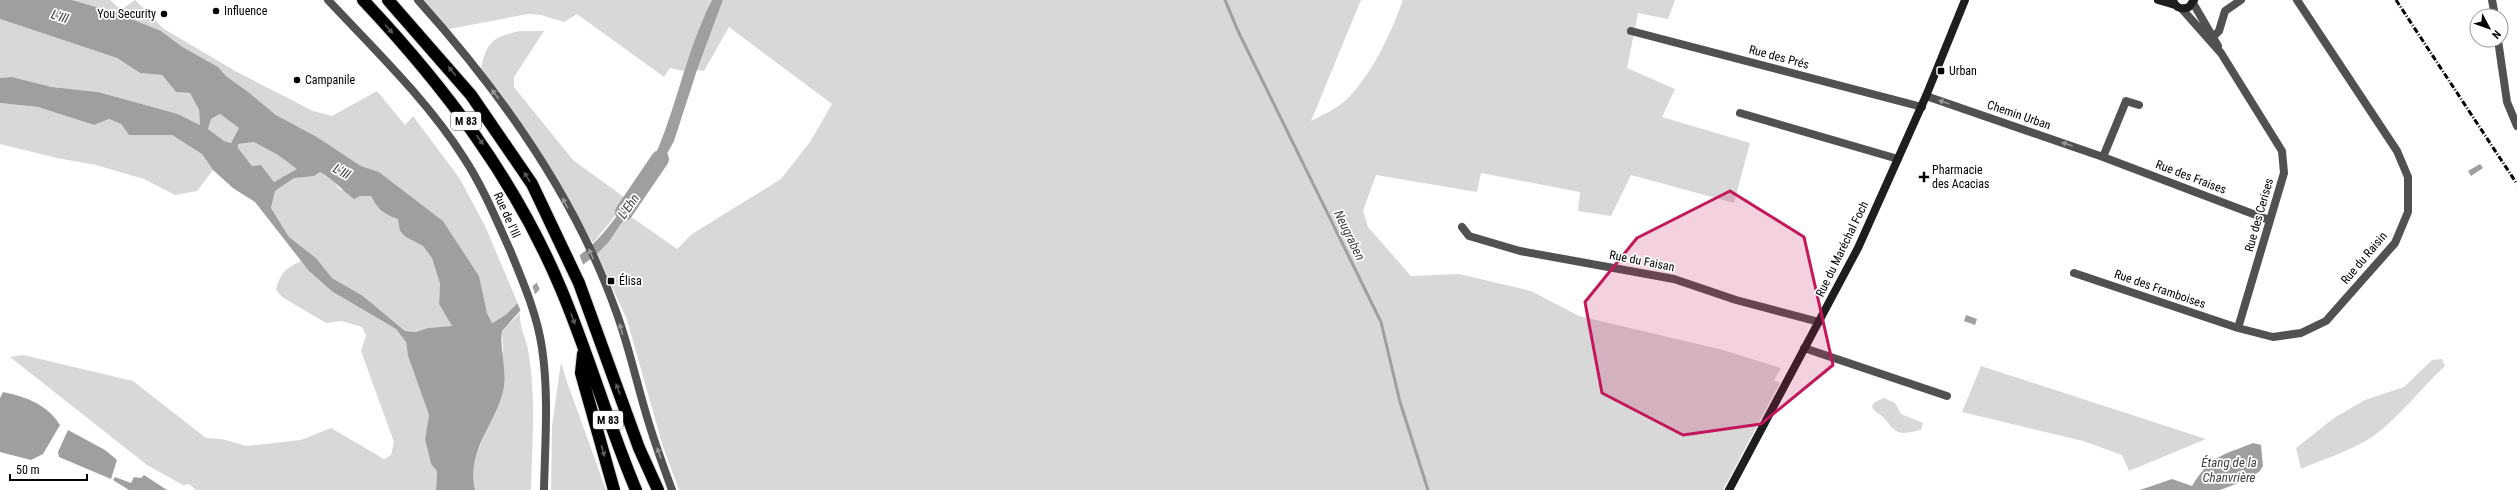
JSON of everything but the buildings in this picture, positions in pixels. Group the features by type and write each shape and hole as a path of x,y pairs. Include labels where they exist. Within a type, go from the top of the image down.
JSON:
{"highway":[{"name":"M 83","path":"363,0 416,59 483,144 516,197 562,290 636,490"},
{"name":"M 83","path":"388,0 449,68 490,121 532,184 579,283 637,441 658,490"},
{"path":"584,349 581,373 614,490"}],"main road":[{"name":"Rue du Maréchal Foch","path":"1729,490 1858,248 1922,107 1965,0"},
{"path":"2158,0 2189,7 2194,1"}],"street":[{"name":"Rue de l'Ill","path":"328,0 394,70 464,157 486,197 520,274 534,311 542,347 547,396 544,490"},
{"path":"418,0 450,35 516,121 553,180 599,271 617,315 652,434 672,490"},
{"path":"2214,36 2219,30 2225,11 2241,0"},
{"name":"Rue du Raisin","path":"2238,328 2273,337 2301,333 2326,321 2395,243 2408,212 2408,177 2397,151 2297,0"},
{"name":"Rue des Cerises","path":"2194,1 2214,36 2221,53 2282,151 2284,173 2238,328"},
{"name":"Rue des Cerises","path":"2176,5 2221,53"},
{"name":"Rue des Prés","path":"1631,30 1922,107"},
{"path":"2499,48 2507,102 2517,126"},
{"name":"Chemin Urban","path":"1926,96 2103,157"},
{"path":"2103,157 2126,101 2139,105"},
{"path":"1740,113 1898,159"},
{"name":"Rue des Fraises","path":"2103,157 2269,220"},
{"name":"Rue du Faisan","path":"1462,227 1469,236 1520,251 1674,279 1736,300 1819,322"},
{"name":"Rue des Framboises","path":"2074,273 2238,328"},
{"path":"1804,348 1844,364 1947,396"}],"highlighted area":[{"path":"1730,191 1804,237 1833,365 1761,424 1683,435 1602,393 1585,302 1637,238"}],"shaded area":[{"path":"72,0 110,0 121,10 135,0 164,29 237,72 313,111 332,116 377,91 405,125 413,116 460,179 486,228 518,304 504,317 492,323 487,313 479,276 443,221 379,172 361,166 317,137 276,115 226,76 218,67 181,46 161,31 117,13"},
{"path":"422,0 712,0 701,23 684,71 670,68 664,77 577,14 564,22 541,15 528,14 449,29"},
{"path":"723,0 1361,0 1311,121 1341,104 1359,86 1381,51 1403,0 1675,0 1668,19 1638,13 1627,68 1675,89 1662,117 1750,143 1734,203 1631,175 1611,216 1578,211 1580,192 1481,173 1477,192 1376,175 1363,211 1368,227 1411,276 1459,274 1531,291 1579,316 1723,350 1781,368 1774,380 1780,383 1723,490 679,490 663,447 627,320 597,254 608,243 627,214 677,249 692,234 781,179 810,142 832,104 729,27 704,71 697,70"},
{"path":"0,19 117,58 140,73 162,75 176,92 190,93 199,110 200,125 178,114 98,92 52,87 12,77 0,78"},
{"path":"520,31 544,31 514,77 514,87 573,160 628,200 593,243 540,152 481,68 489,46 497,38"},
{"path":"0,103 38,107 94,125 109,119 121,124 129,135 172,135 202,154 213,170 197,191 175,195 144,179 96,165 57,158 0,144"},
{"path":"220,114 239,128 231,143 224,141 208,129 211,119"},
{"path":"254,142 278,155 298,169 274,182 261,165 252,166 238,148 238,144"},
{"path":"320,172 333,179 339,189 360,196 371,196 376,205 382,211 399,218 406,237 423,246 432,258 440,284 439,304 452,326 428,328 416,332 405,331 363,296 332,278 316,258 289,237 271,208 275,191 294,178"},
{"path":"301,261 333,292 396,329 406,342 408,356 429,415 425,439 431,464 437,471 436,490 196,490 189,484 183,485 147,465 10,357 23,355 133,381 206,438 222,439 246,446 301,440 331,428 384,459 391,455 394,442 361,351 366,335 362,327 342,321 326,323 282,297 276,290 279,279 284,272 291,266"},
{"path":"520,313 521,324 529,355 532,388 533,422 531,490 475,490 471,476 474,460 484,436 503,350 502,331"},
{"path":"2442,359 2445,366 2392,421 2372,437 2356,446 2301,469 2296,448 2334,418 2365,400 2404,387 2432,360"},
{"path":"561,362 606,490 551,490 552,426"},
{"path":"1981,366 2206,439 2129,471 2122,455 2083,441 1962,412"},
{"path":"1884,398 1895,403 1901,414 1923,423 1921,430 1903,433 1892,427 1883,417 1875,412 1872,406 1875,402"}],"water":[{"name":"L'Ill","path":"0,0 72,0 117,13 161,31 181,46 218,67 226,76 276,115 317,137 361,166 379,172 443,221 479,276 487,313 492,323 505,315 540,280 551,272 575,259 596,241 610,225 635,190 641,194 608,243 597,254 584,264 539,290 502,331 501,339 505,379 504,387 498,407 481,441 477,453 473,477 475,490 436,490 437,471 431,464 425,439 429,415 408,356 406,342 396,329 333,292 309,271 255,202 233,188 213,170 202,154 172,135 129,135 121,124 109,119 94,125 38,107 0,103 0,78 12,77 52,87 98,92 178,114 200,125 199,110 190,93 176,92 162,75 140,73 117,58 0,19","holes":["220,114 239,128 231,143 224,141 208,129 211,119","254,142 278,155 297,169 274,182 261,165 252,166 238,148 238,144","320,172 354,199 360,196 371,196 376,205 382,211 398,219 400,231 406,237 423,246 432,258 440,284 439,304 452,326 428,328 416,332 405,331 363,296 332,278 316,258 289,237 271,208 275,191 294,178 314,176"]},
{"path":"712,0 723,0 697,70 674,141 652,181 645,176 664,133 694,43"},
{"path":"2480,164 2483,168 2471,176 2468,171"},
{"path":"1966,315 1977,319 1975,325 1964,321"},
{"path":"3,392 20,396 35,402 49,412 60,425 43,454 31,460 0,452 0,398"},
{"path":"68,430 105,450 117,460 111,479 59,457 58,452"},
{"name":"Étang de la Chanvrière","path":"2253,443 2261,445 2263,466 2259,472 2236,484 2220,490 2140,490 2172,479 2192,486 2211,462 2225,454"},
{"path":"144,475 167,490 129,490 113,480 115,477 131,483 134,477 141,478"}],"pier":[{"path":"579,254 584,267 541,292 536,281"},
{"path":"532,285 536,297 522,314 517,302"}],"waterway":[{"name":"Neugraben","path":"1225,0 1238,31 1381,322 1400,402 1428,490"},
{"name":"L'Ehn","path":"624,212 660,159"}],"railway":[{"path":"2396,0 2517,184"}],"place":[{"name":"Influence","path":"216,11"},
{"name":"You Security","path":"164,14"},
{"name":"Urban","path":"1941,71"},
{"name":"Campanile","path":"297,80"},
{"name":"Pharmacie des Acacias","path":"1924,177"},
{"name":"Élisa","path":"611,281"}]}
